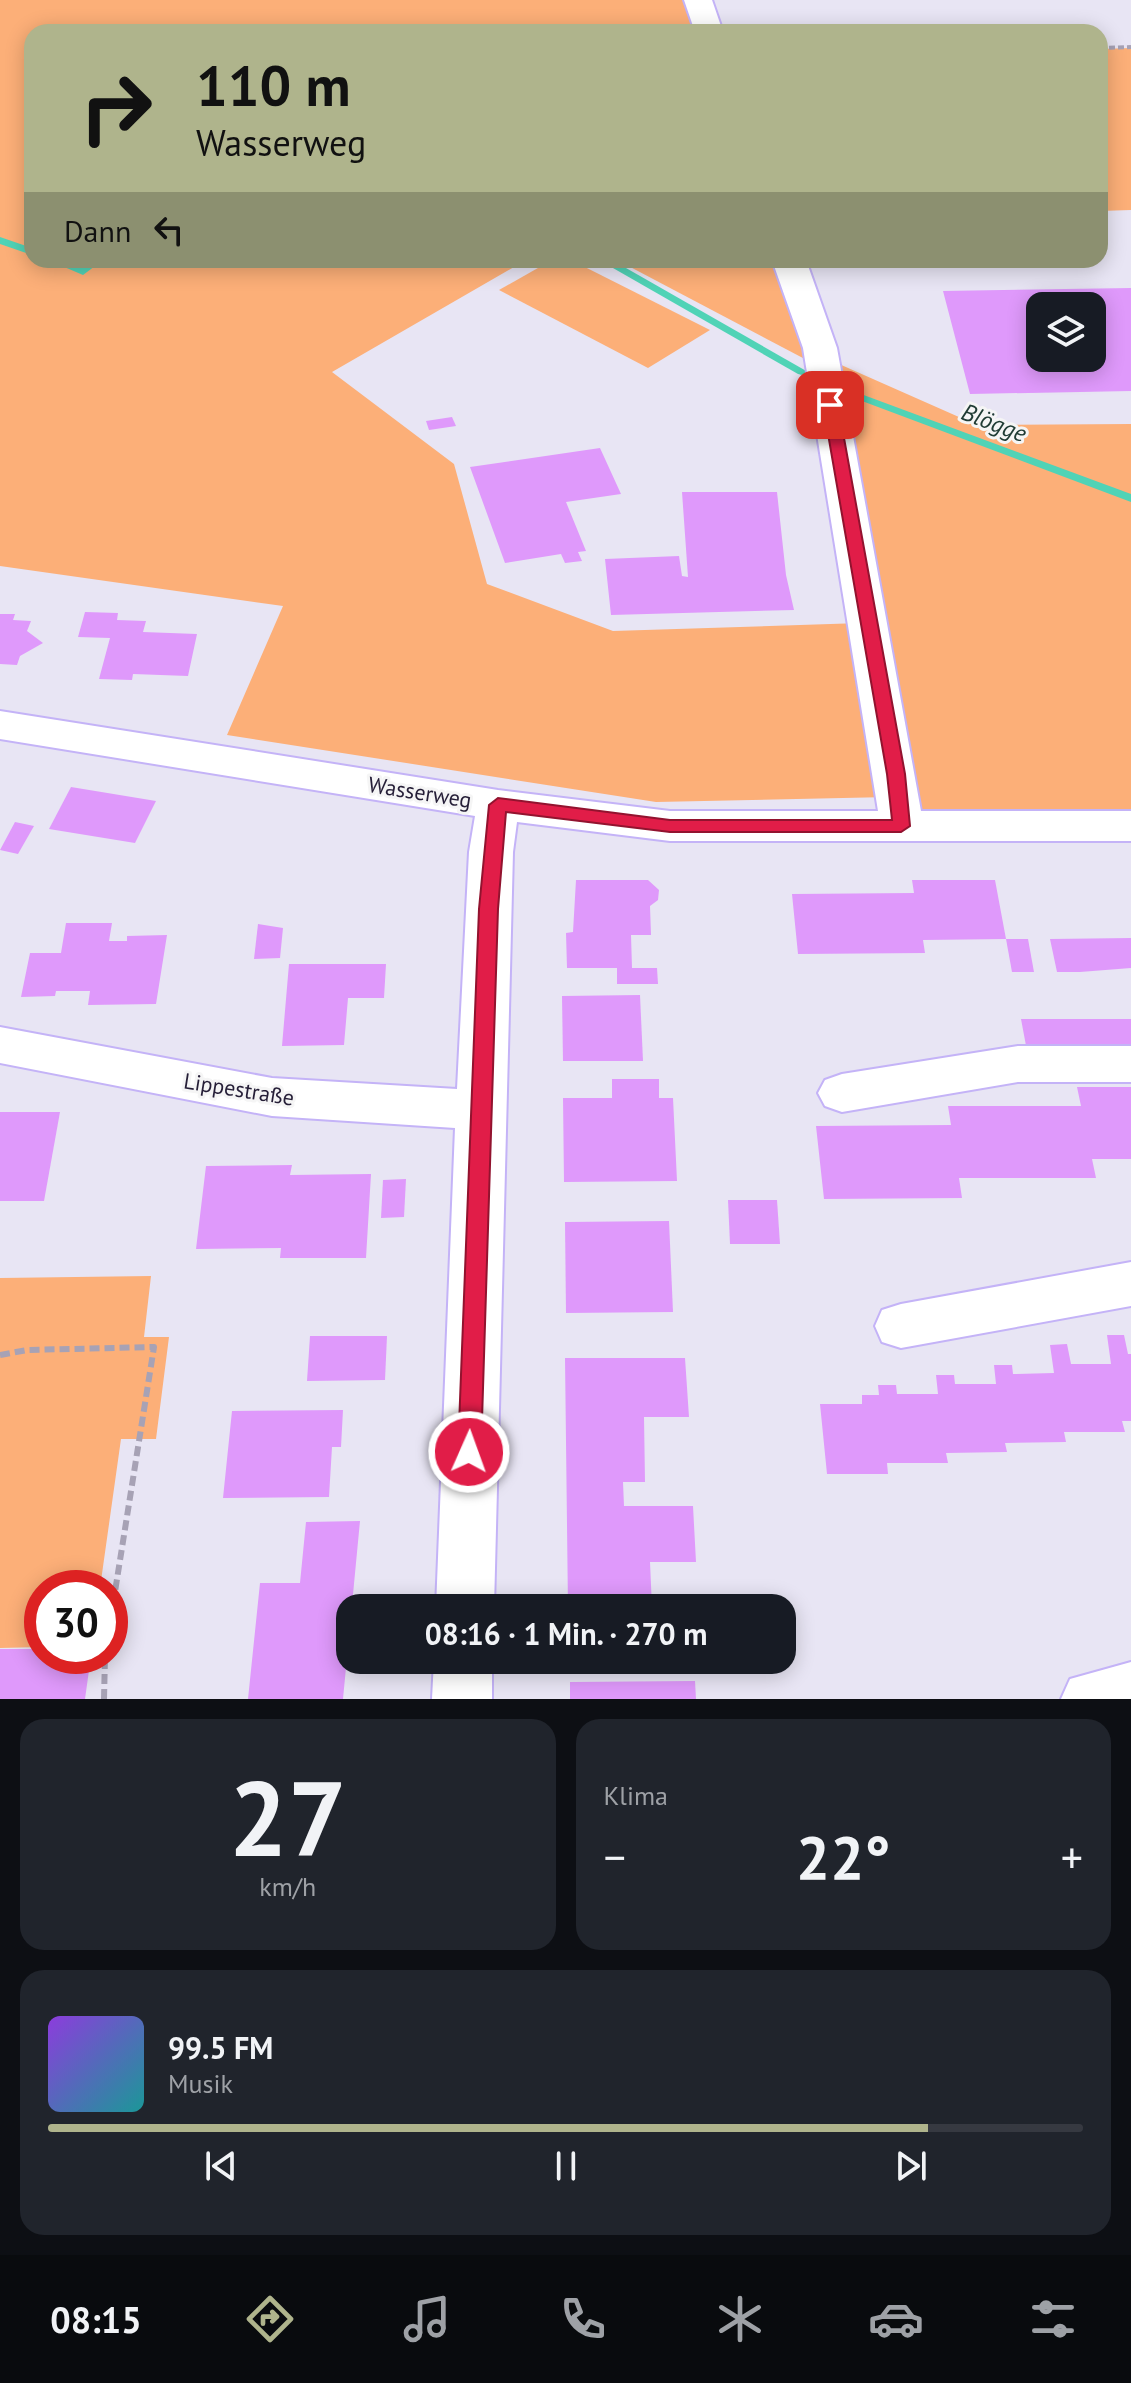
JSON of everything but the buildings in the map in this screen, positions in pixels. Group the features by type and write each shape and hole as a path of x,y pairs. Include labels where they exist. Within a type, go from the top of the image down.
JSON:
{"street":[{"path":"698,0 706,24"},
{"path":"792,268 820,348 896,774 901,826"},
{"name":"Wasserweg","path":"0,725 498,805 670,826 1131,826"},
{"path":"465,1594 480,1110 491,852 498,805"},
{"name":"Lippestraße","path":"0,1045 272,1097 480,1110"},
{"path":"842,1093 1018,1064 1131,1064"},
{"path":"901,1326 1131,1284"},
{"path":"462,1699 463,1674"},
{"path":"1091,1699 1131,1690"}],"path":[{"path":"1108,48 1131,47"},
{"path":"0,1355 27,1350 154,1347 118,1570"},
{"path":"103,1674 104,1699"}],"shaded area":[{"path":"0,0 692,0 701,24 24,24 24,268 512,268 332,372 454,464 487,584 613,631 861,623 889,797 656,802 227,735 283,606 0,566"},
{"path":"1131,48 1131,210 1108,211 1108,49"},
{"path":"538,268 587,268 710,330 648,368 499,290"},
{"path":"632,268 786,268 820,367"},
{"path":"830,360 977,425 1131,424 1131,818 938,816 913,808"},
{"path":"151,1276 144,1337 169,1337 156,1439 121,1439 103,1570 24,1570 24,1647 0,1648 0,1278"}],"waterway":[{"name":"Blögge","path":"0,240 24,249"},
{"name":"Blögge","path":"73,268 83,272 88,268"},
{"name":"Blögge","path":"618,268 802,372"},
{"name":"Blögge","path":"842,390 1131,498"}],"route":[{"path":"469,1452 488,909 491,852 498,805 670,826 901,826 896,774 830,405"}]}
